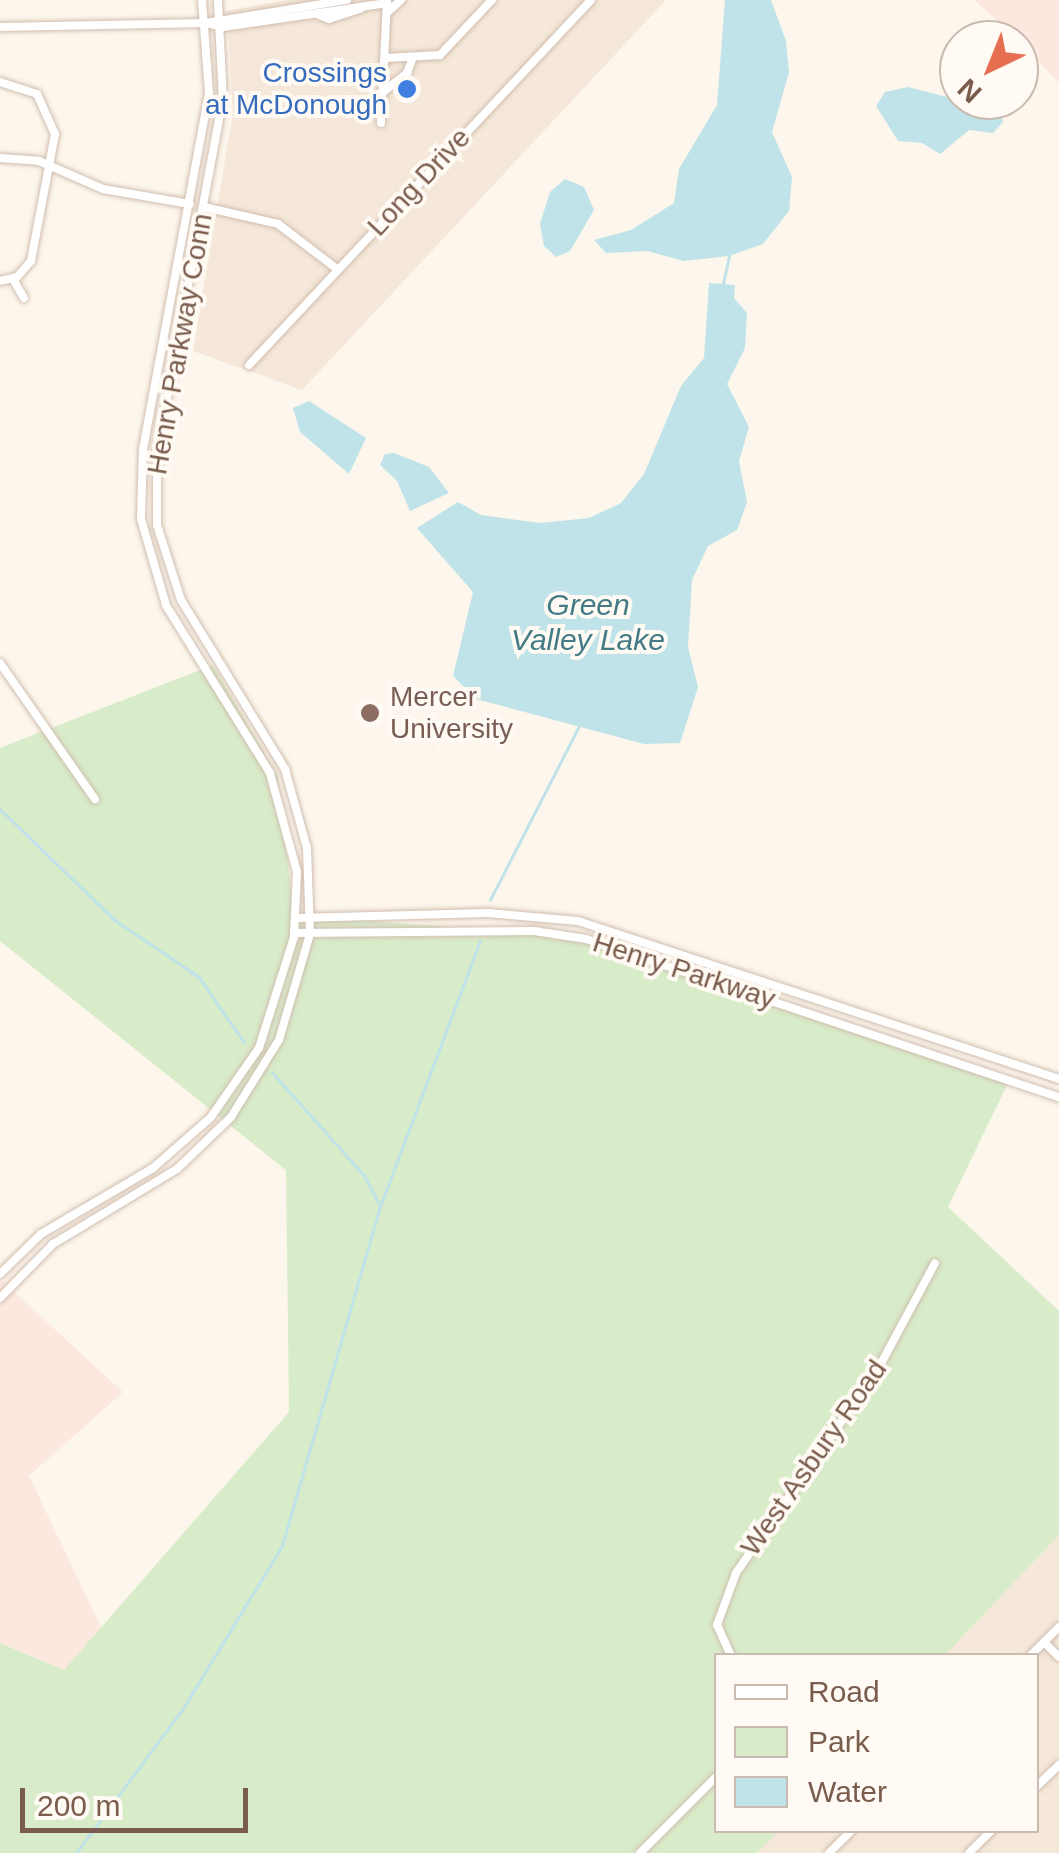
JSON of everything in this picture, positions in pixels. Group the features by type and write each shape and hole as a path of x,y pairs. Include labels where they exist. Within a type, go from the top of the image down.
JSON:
{"street":[{"name":"Henry Parkway Conn","path":"0,1274 42,1234 154,1168 211,1118 259,1048 286,976 297,918 296,872 270,772 166,604 141,519 142,449 208,93 202,0"},
{"name":"Henry Parkway Conn","path":"0,1298 52,1244 164,1178 231,1117 285,1027 310,934 302,819 285,769 181,600 157,525 158,451 223,100 218,0"},
{"path":"0,27 222,23 316,9 388,5 401,0"},
{"path":"385,58 412,60 440,55 492,0"},
{"name":"Long Drive","path":"249,365 590,0"},
{"path":"381,123 388,5"},
{"path":"316,9 341,7"},
{"path":"383,92 407,73 412,60"},
{"path":"0,82 26,87 48,107 54,130 32,259 13,279 0,281"},
{"path":"0,158 49,165 97,188 278,224 337,269"},
{"path":"13,279 24,298"},
{"path":"0,663 95,799"},
{"name":"Henry Parkway","path":"297,918 488,913 578,921 1059,1079"},
{"name":"Henry Parkway","path":"294,932 534,931 586,939 1059,1097"},
{"name":"West Asbury Road","path":"730,1653 716,1624 736,1573 878,1369 935,1263"},
{"path":"1033,1653 1059,1627"},
{"path":"1044,1642 1059,1657"},
{"path":"1039,1784 1059,1765"},
{"path":"640,1853 714,1780"},
{"path":"828,1853 849,1833"},
{"path":"969,1853 989,1833"}],"shaded area":[{"path":"287,0 666,0 302,390 193,351 233,113 227,11"},
{"path":"974,0 1059,0 1059,83 1039,62 1039,20 996,20"},
{"path":"0,1279 123,1392 29,1476 102,1629 64,1670 0,1643"},
{"path":"1059,1535 1059,1853 757,1853 777,1833 1039,1833 1039,1653 947,1653"}],"green space":[{"path":"213,665 278,776 294,915 606,939 1010,1079 948,1207 1059,1311 1059,1535 947,1653 714,1653 714,1833 777,1833 757,1853 0,1853 0,1643 64,1670 289,1412 286,1170 0,941 0,748"}],"water":[{"path":"725,0 771,0 786,41 789,72 772,132 792,177 789,211 763,244 729,256 684,261 647,251 606,253 594,240 631,230 674,203 679,169 717,105"},
{"path":"908,87 939,95 939,120 1003,122 993,133 969,130 940,154 922,143 898,141 876,106 885,92"},
{"path":"565,179 584,187 594,210 570,251 556,257 544,246 540,224 550,192"},
{"name":"Green Valley Lake","path":"709,283 735,285 734,298 747,313 745,348 727,384 749,427 739,461 747,502 737,530 708,546 692,580 688,647 698,687 680,743 644,744 476,699 453,676 473,592 417,528 458,502 481,515 540,523 589,518 621,503 644,474 681,386 704,358"},
{"path":"309,401 366,438 349,474 300,432 293,408"},
{"path":"394,453 429,467 449,493 410,511 397,481 380,465 385,454"}],"waterway":[{"path":"723,284 729,256"},
{"path":"490,900 579,726"},
{"path":"0,809 115,920 199,977 244,1042"},
{"path":"76,1853 184,1707 282,1546 380,1207 480,941"},
{"path":"272,1072 364,1175 380,1205"}],"place":[{"name":"Crossings at McDonough","path":"407,89"},
{"name":"Mercer University","path":"370,713"}]}
